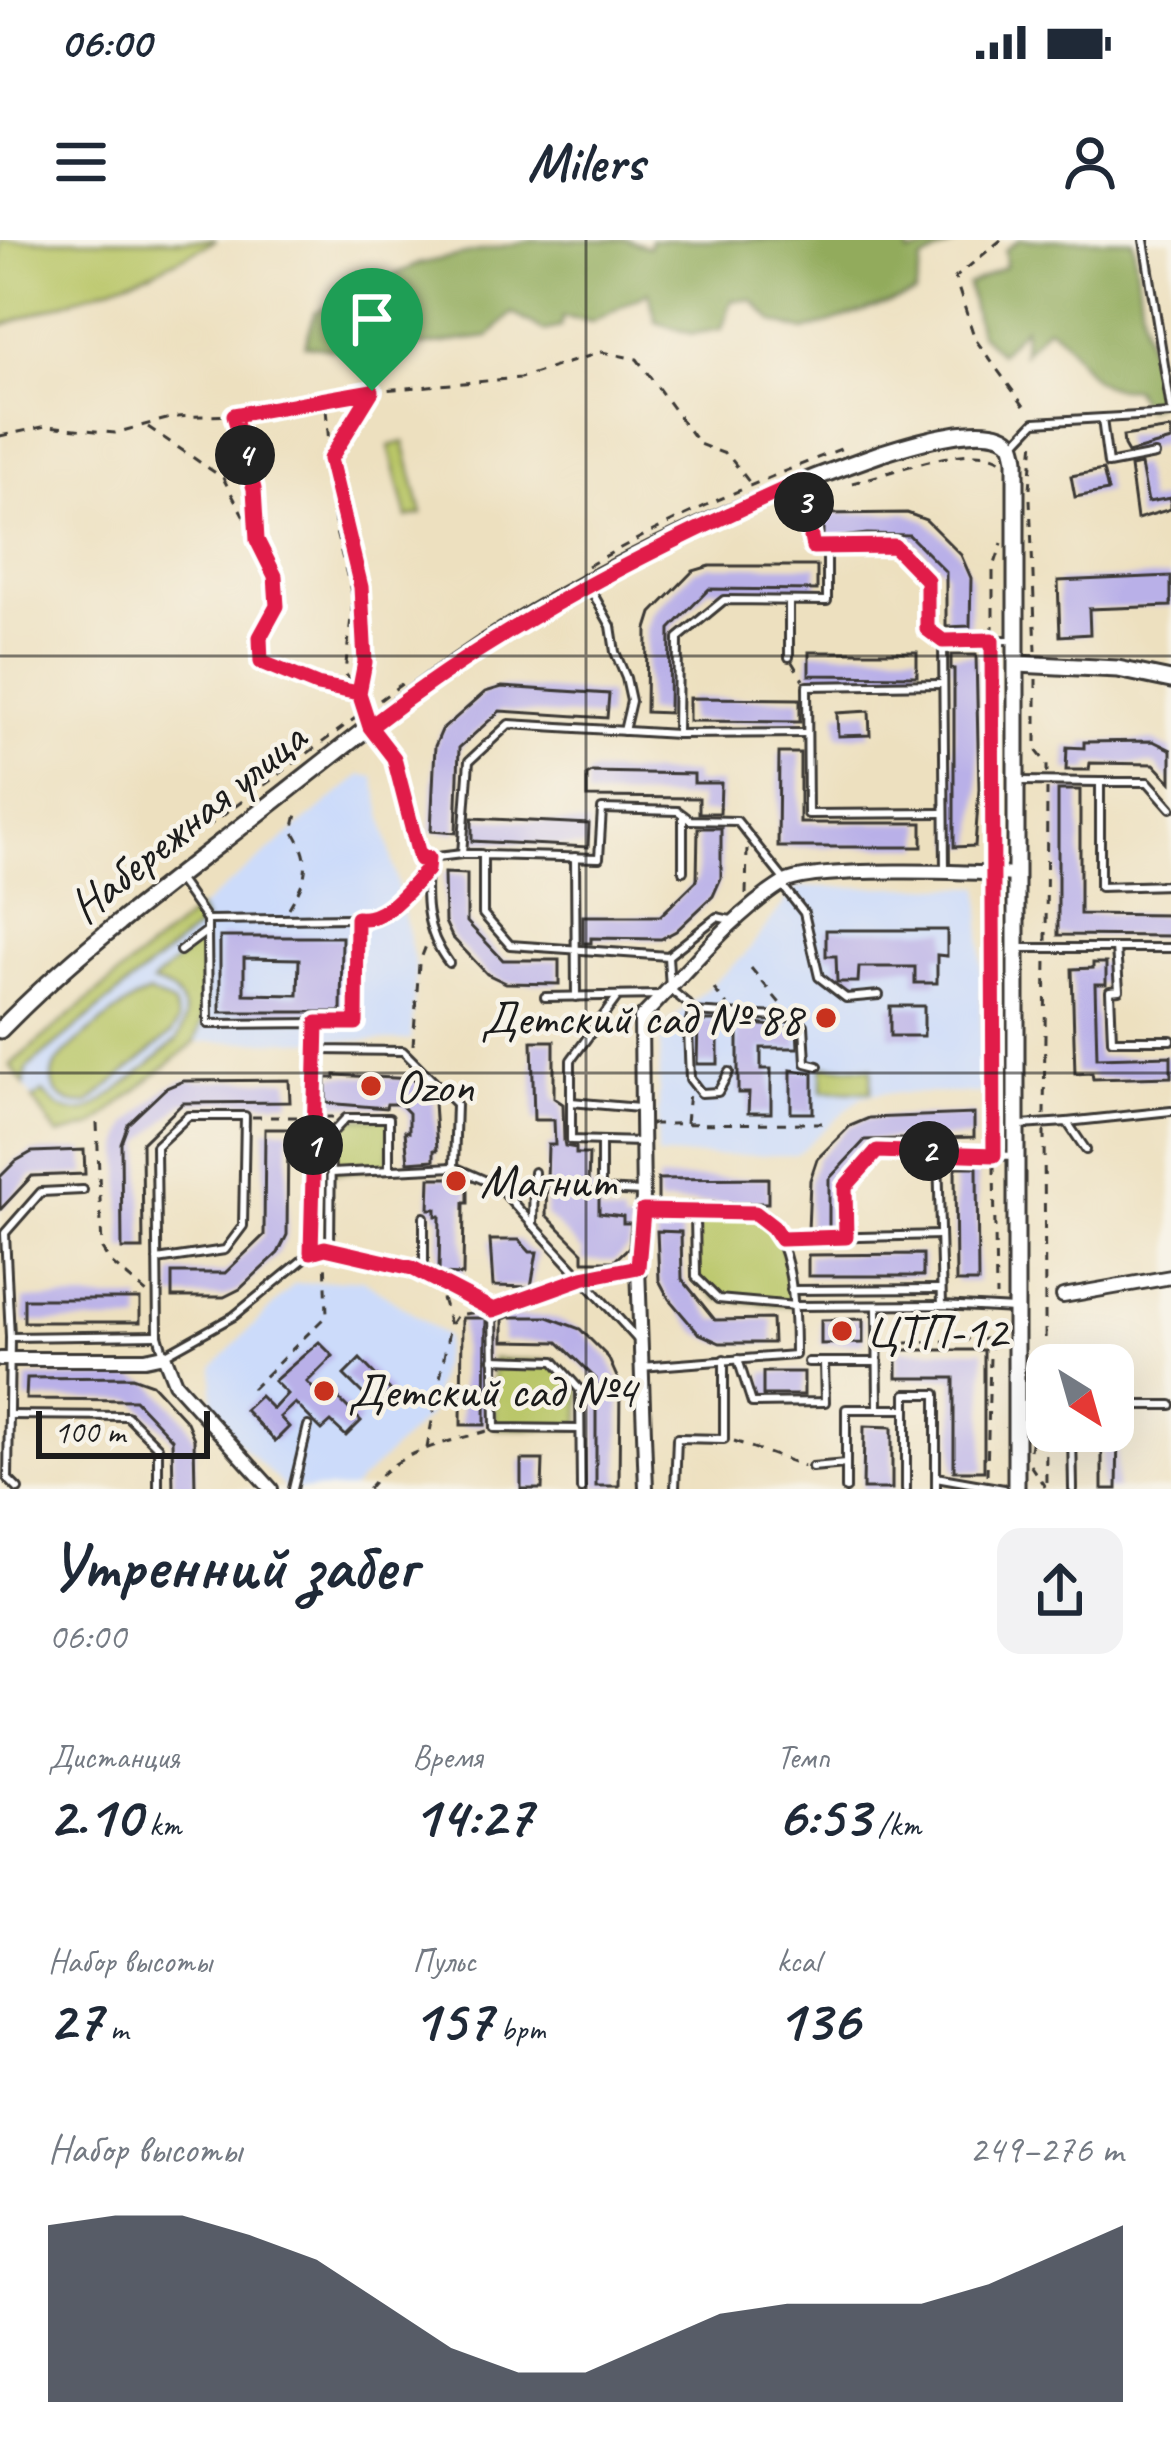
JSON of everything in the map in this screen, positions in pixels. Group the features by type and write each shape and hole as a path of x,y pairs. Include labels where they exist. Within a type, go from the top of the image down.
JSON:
{"street":[{"name":"Набережная улица","path":"0,1030 177,877 370,727 507,629 688,531 800,482 920,440 982,432 1002,436 1013,445"},
{"path":"1013,445 1016,1489"},
{"path":"1016,664 1118,668 1171,680"},
{"path":"643,1487 640,1018 784,883 828,874 1015,875"},
{"path":"1063,1296 1171,1277"},
{"path":"5,1359 146,1359 164,1354 176,1383 271,1489"}],"lane":[{"path":"1013,445 1035,422 1171,411 1144,240"},
{"path":"1102,419 1108,464 1155,455"},
{"path":"800,482 813,547 894,546 927,580 927,629 943,641 1016,640"},
{"path":"677,734 678,638 724,600 826,601 827,547"},
{"path":"588,585 611,626 626,678 631,701 625,731"},
{"path":"789,601 789,657"},
{"path":"943,641 945,874"},
{"path":"942,684 807,686 808,814 944,813"},
{"path":"462,854 469,761 509,724 677,734 807,733"},
{"path":"370,727 394,758 420,859 462,854 599,858 602,809 678,811 690,820 737,821 804,913 819,977 846,998 879,995"},
{"path":"1015,781 1148,782 1171,808"},
{"path":"1100,782 1100,887 1171,885"},
{"path":"682,815 683,871"},
{"path":"483,854 483,914 510,945 668,956 717,917 742,918"},
{"path":"575,857 577,997"},
{"path":"428,858 425,907 433,938 449,963"},
{"path":"177,877 207,920 208,1024 356,1023"},
{"path":"207,920 354,918"},
{"path":"180,951 207,931"},
{"path":"1015,948 1171,949"},
{"path":"1116,948 1119,990 1110,991 1112,1040 1171,1040"},
{"path":"666,992 668,956"},
{"path":"545,998 666,992 692,1012 791,1017 804,1025 806,1063 818,1066"},
{"path":"618,997 571,1060 571,1140 642,1142"},
{"path":"692,1012 690,1078 700,1093 718,1092 729,1072"},
{"path":"317,1023 317,1050 403,1051 455,1104 454,1167"},
{"path":"571,1102 642,1108"},
{"path":"1017,1125 1171,1111"},
{"path":"157,1260 225,1250 243,1226 244,1116 188,1116 156,1146 157,1302 158,1335 164,1354 234,1316 311,1252 327,1249 424,1275 493,1310 582,1278 638,1267"},
{"path":"327,1249 331,1134 346,1118 389,1118 389,1168"},
{"path":"1067,1122 1086,1150"},
{"path":"601,1141 602,1190 643,1192"},
{"path":"846,1237 845,1187 877,1151 1016,1156"},
{"path":"938,1151 942,1305"},
{"path":"332,1173 454,1167 498,1186 640,1342"},
{"path":"533,1225 534,1172"},
{"path":"18,1489 8,1479 5,1359 10,1337 5,1233 41,1192 83,1190"},
{"path":"641,1366 795,1355 794,1306 781,1239 773,1227 755,1213 643,1211"},
{"path":"695,1212 696,1276 718,1299 794,1306 992,1307 1012,1302"},
{"path":"424,1216 424,1275"},
{"path":"781,1239 940,1235"},
{"path":"791,1290 941,1289"},
{"path":"877,1306 878,1409"},
{"path":"493,1310 494,1428 580,1429"},
{"path":"10,1337 158,1335"},
{"path":"737,1358 752,1403 824,1402 824,1362"},
{"path":"494,1359 554,1361 580,1390 581,1489"},
{"path":"675,1489 677,1438 724,1438 724,1359"},
{"path":"808,1362 877,1362"},
{"path":"906,1489 906,1394 936,1394 936,1489"},
{"path":"1134,1405 1171,1405"},
{"path":"846,1489 846,1409 906,1409"},
{"path":"9,1415 127,1416 158,1447 158,1489"},
{"path":"293,1489 308,1426"},
{"path":"1072,1452 1072,1489"},
{"path":"808,1467 846,1464"},
{"path":"936,1477 1004,1489"}],"path":[{"path":"1001,240 955,278 975,339 1035,422 1030,491 1036,750 1047,764"},
{"path":"0,436 47,426 115,433 174,417 234,415 325,397 520,378 602,352 637,359 699,444 728,455 750,483"},
{"path":"359,693 365,662 361,587 330,459 372,391"},
{"path":"325,397 335,528 353,598 345,674 359,693 370,727"},
{"path":"234,415 254,489 257,540"},
{"path":"146,426 223,478 275,576 277,606 260,637 261,662 317,685 359,693"},
{"path":"853,483 970,452 995,455 1006,470"},
{"path":"987,1485 987,1339 996,1296 993,570 1004,540"},
{"path":"789,657 807,686"},
{"path":"206,828 233,804 274,780"},
{"path":"283,918 307,866 305,849 293,831 298,810"},
{"path":"742,918 748,833"},
{"path":"356,1023 354,918 369,920 382,913 427,870"},
{"path":"411,1059 419,964 424,946 433,938"},
{"path":"751,968 791,1017"},
{"path":"714,989 735,1016"},
{"path":"311,1252 317,1050"},
{"path":"686,1123 690,1078"},
{"path":"244,1116 340,1118"},
{"path":"97,1123 102,1249 110,1262 157,1302"},
{"path":"642,1124 823,1123"},
{"path":"1044,1125 1045,1344"},
{"path":"252,1389 327,1315 327,1249"},
{"path":"437,1282 450,1325"},
{"path":"996,1296 1012,1302"},
{"path":"427,1448 450,1325 457,1315 493,1310"},
{"path":"884,1344 987,1339"},
{"path":"368,1489 381,1472 414,1451 494,1428"},
{"path":"724,1438 808,1467"},
{"path":"1029,1464 1046,1489 1045,1452"}],"shaded area":[{"path":"361,775 374,777 416,970 411,1040 195,1042 93,1126 58,1135 10,1065"},
{"name":"Детский сад № 88","path":"796,887 981,887 981,1093 861,1097 796,1155 657,1156 661,1029 744,956"},
{"name":"Детский сад №4","path":"362,1279 447,1337 429,1415 352,1489 286,1489 213,1417 213,1367 294,1284"}],"green space":[{"path":"0,240 217,240 154,271 0,326"},
{"path":"532,240 626,240 649,247 651,240 908,240 909,254 959,242 922,261 915,294 804,331 774,322 752,300 732,300 722,329 692,334 656,322 649,292 592,322 563,317 561,327 544,331 512,313 489,337 363,353 305,345 315,312 418,264"},
{"path":"1019,240 1133,240 1160,401 1145,409 1133,388 1102,384 1047,327 1023,353 1024,327 1000,353 979,333 968,285 1006,266 1005,250"},
{"path":"404,442 422,514 407,518 389,446"},
{"path":"198,909 205,922 27,1068 24,1085 10,1065"},
{"path":"202,938 202,1023 195,1042 93,1126 58,1135 33,1099 43,1092 66,1110 92,1108 176,1041 184,1022 182,1005 171,991 152,983"},
{"path":"150,993 174,1005 178,1022 172,1033 89,1103 61,1097 52,1081 57,1063 101,1023"},
{"path":"822,1066 872,1068 871,1092 822,1091"},
{"path":"346,1118 389,1118 389,1168 332,1173 331,1134"},
{"path":"695,1212 755,1213 781,1239 795,1306 718,1299 696,1277"},
{"path":"493,1359 554,1361 580,1390 580,1429 495,1428"}],"building":[{"path":"1171,429 1171,441 1128,453 1124,446 1123,436"},
{"path":"1141,465 1148,502 1171,498 1171,509 1137,519 1130,467"},
{"path":"1103,470 1108,491 1075,497 1071,476"},
{"path":"907,513 926,520 961,555 971,578 970,626 946,627 946,572 909,535 823,539 823,514"},
{"path":"710,566 817,566 817,590 709,589 670,629 669,713 646,712 647,629 652,613 693,571"},
{"path":"1171,576 1171,606 1089,609 1090,634 1060,636 1058,581"},
{"path":"809,652 917,652 917,676 809,675"},
{"path":"951,655 976,655 979,789 975,846 954,847"},
{"path":"502,687 609,694 607,718 500,711 459,748 456,833 431,831 435,746 442,730 485,692"},
{"path":"689,698 800,699 800,722 689,721"},
{"path":"869,711 870,735 838,736 837,713"},
{"path":"1153,741 1171,750 1171,782 1154,764 1090,763 1089,770 1066,770 1067,747 1084,748 1084,742"},
{"path":"779,753 800,753 800,823 922,823 922,847 778,847"},
{"path":"694,774 694,783 721,783 720,813 699,813 699,798 587,797 587,775"},
{"path":"1058,790 1080,790 1080,914 1171,915 1171,936 1058,935"},
{"path":"472,818 589,824 588,847 472,841"},
{"path":"698,828 721,828 721,878 713,896 661,939 591,938 591,943 583,943 583,916 660,916 697,880"},
{"path":"444,873 467,874 467,922 503,960 559,960 559,984 506,983 487,974 452,937 445,922"},
{"path":"826,930 947,930 947,956 937,955 937,983 915,983 915,967 859,967 858,982 837,982 836,956 826,956"},
{"path":"220,937 342,937 341,1012 220,1012","holes":["244,958 299,959 298,995 244,994"]},
{"path":"1093,963 1106,963 1106,984 1095,984 1097,1058 1171,1056 1171,1077 1093,1079 1092,1073 1075,1074 1072,969 1093,968"},
{"path":"890,1006 924,1006 924,1036 890,1036"},
{"path":"698,1021 718,1021 718,1064 697,1064"},
{"path":"738,1022 797,1029 798,1048 761,1048 761,1069 771,1069 771,1113 748,1113 749,1093 738,1093"},
{"path":"532,1041 554,1041 554,1098 563,1104 565,1146 576,1148 576,1154 589,1154 588,1185 599,1197 599,1213 623,1216 623,1223 631,1223 629,1247 614,1261 583,1261 583,1252 546,1215 548,1145 555,1145 554,1120 534,1120"},
{"path":"791,1070 813,1073 813,1113 791,1113"},
{"path":"326,1078 413,1079 434,1102 434,1160 408,1162 405,1131 409,1132 409,1113 400,1104 386,1108 326,1103"},
{"path":"289,1080 290,1102 183,1103 142,1143 143,1249 122,1249 121,1143 128,1124 166,1088 183,1081"},
{"path":"974,1114 974,1137 865,1140 829,1179 829,1230 808,1231 810,1180 817,1159 850,1126 869,1118"},
{"path":"265,1129 288,1129 287,1235 278,1253 240,1289 224,1297 172,1297 172,1273 225,1273 264,1235"},
{"path":"84,1150 85,1174 32,1176 0,1210 0,1177 16,1161 32,1152"},
{"path":"955,1167 977,1167 978,1282 956,1282"},
{"path":"430,1178 457,1178 468,1191 463,1275 439,1274 440,1216 436,1209 429,1209"},
{"path":"768,1178 768,1203 658,1203 658,1179"},
{"path":"657,1231 681,1232 682,1279 715,1320 772,1319 773,1343 720,1343 698,1333 659,1280"},
{"path":"490,1240 519,1240 530,1252 537,1252 531,1287 493,1286"},
{"path":"923,1254 923,1276 808,1276 808,1255"},
{"path":"24,1299 140,1299 140,1322 24,1322"},
{"path":"548,1317 580,1329 608,1357 620,1384 619,1486 596,1486 596,1379 558,1342 503,1341 503,1319"},
{"path":"462,1318 486,1318 485,1425 461,1425"},
{"name":"ЦТП-12","path":"863,1319 863,1343 821,1344 821,1320"},
{"path":"319,1342 333,1356 307,1382 323,1399 331,1391 361,1421 346,1436 331,1422 322,1430 295,1403 280,1417 289,1427 275,1441 245,1410 260,1396 273,1409 287,1394 274,1381"},
{"path":"897,1350 984,1350 984,1471 954,1471 954,1378 897,1378"},
{"path":"360,1359 391,1391 375,1406 344,1375"},
{"path":"763,1372 804,1372 804,1395 763,1395"},
{"path":"132,1377 152,1384 187,1422 194,1439 195,1489 173,1489 172,1439 135,1400 26,1399 27,1378"},
{"path":"864,1426 892,1427 892,1489 863,1489"},
{"path":"1102,1452 1118,1452 1117,1489 1102,1489"},
{"path":"521,1460 543,1460 542,1489 521,1489"}],"place":[{"name":"Детский сад № 88","path":"826,1018"},
{"name":"Ozon","path":"371,1086"},
{"name":"Магнит","path":"456,1181"},
{"name":"ЦТП-12","path":"842,1331"},
{"name":"Детский сад №4","path":"324,1391"}],"route":[{"path":"372,391 234,415 254,489 257,540 275,576 277,606 260,637 261,662 317,685 359,693 365,711 370,727 507,629 688,531 800,482 813,547 894,546 927,580 927,629 943,641 992,640 994,1155 877,1151 845,1187 846,1237 781,1239 755,1213 643,1211 638,1267 582,1278 493,1310 412,1268 325,1248 311,1252 317,1023 356,1023 357,918 369,920 400,898 427,870 428,858 420,859 394,758 370,727 359,693 365,662 361,587 330,459 372,391"}]}
